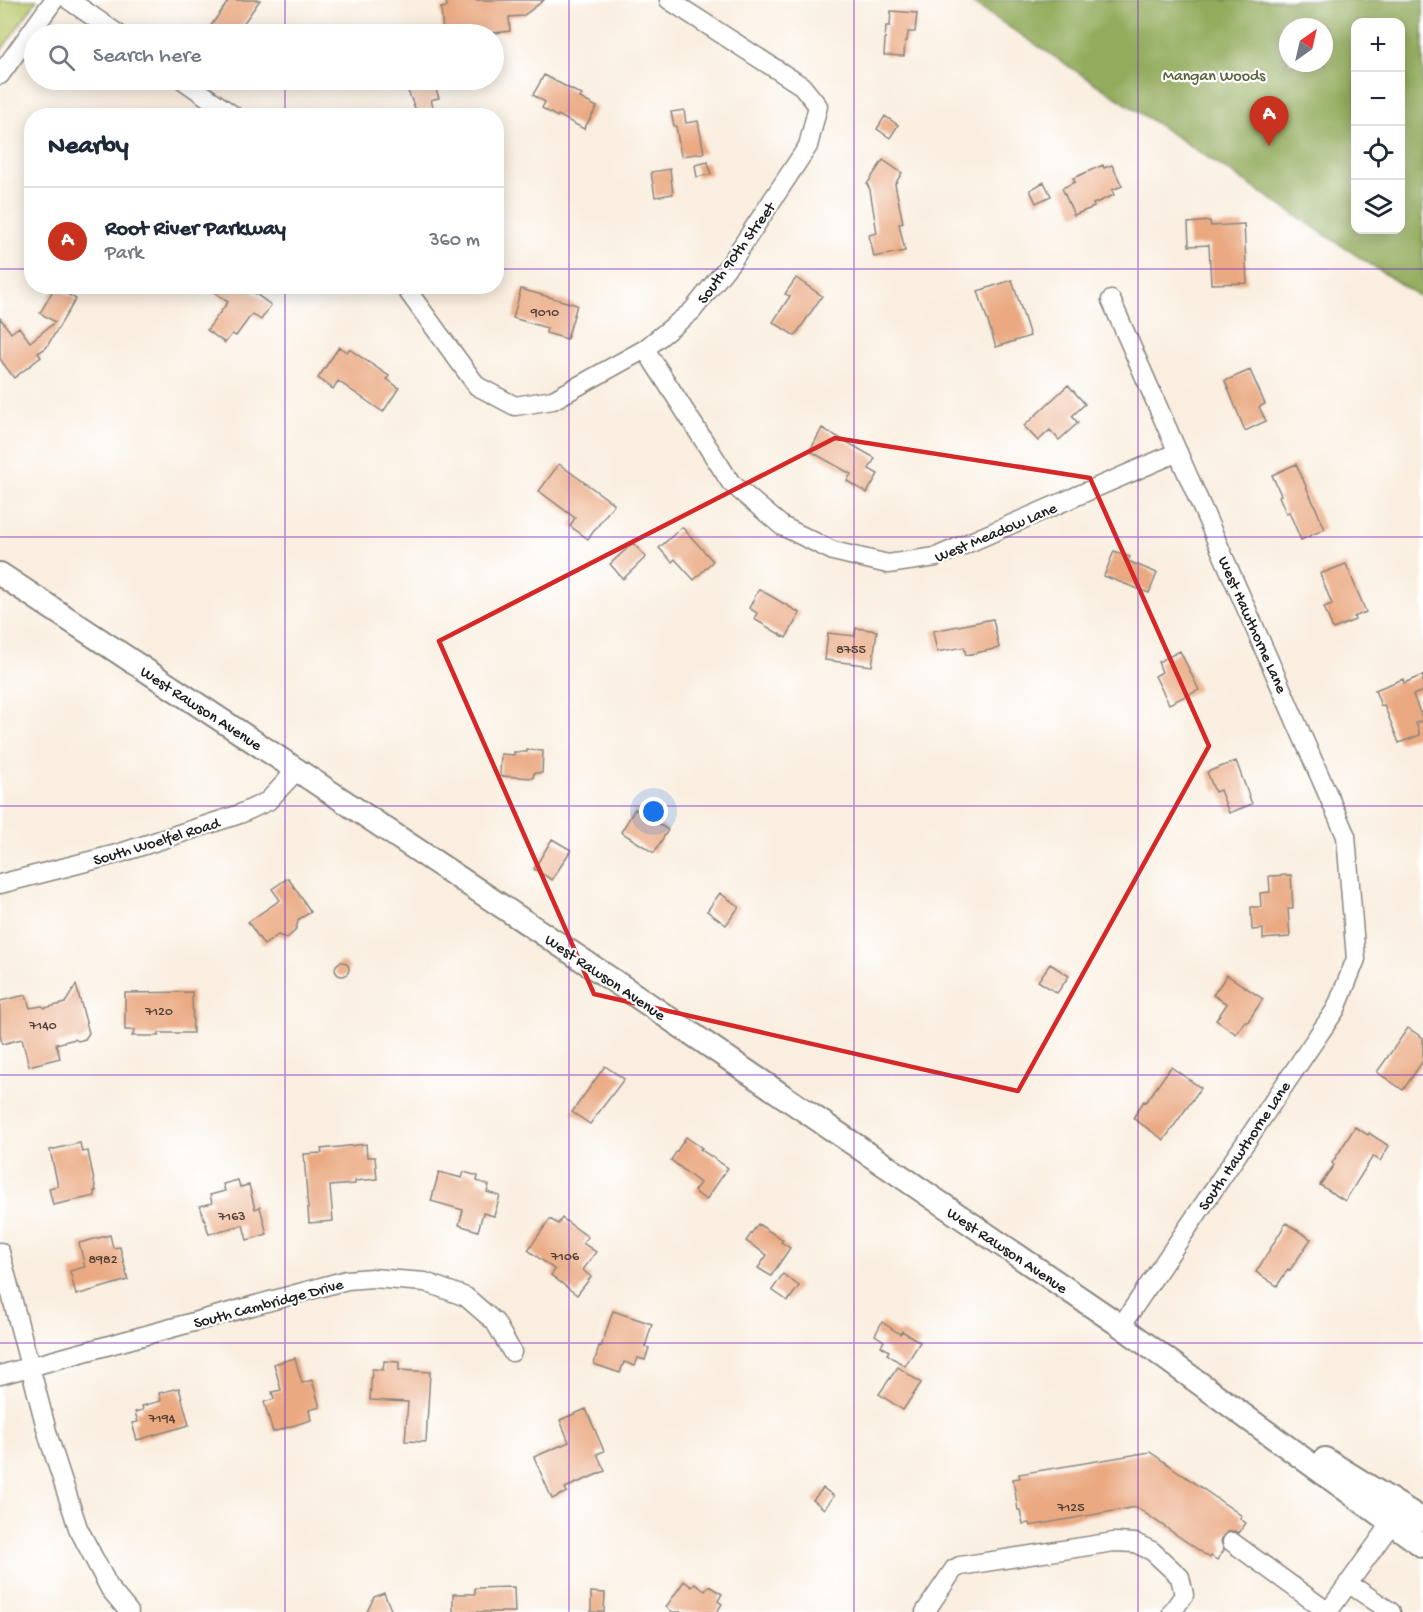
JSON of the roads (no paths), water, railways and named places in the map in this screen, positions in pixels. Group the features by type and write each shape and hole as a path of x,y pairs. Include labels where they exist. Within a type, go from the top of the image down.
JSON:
{"main road":[{"name":"West Rawson Avenue","path":"0,574 626,989 1121,1326 1423,1546"},
{"name":"West Rawson Avenue","path":"1206,1387 1423,1520"}],"street":[{"path":"37,24 54,0"},
{"path":"69,0 104,24"},
{"name":"South 90th Street","path":"410,294 477,386 515,406 553,400 645,349 692,311 732,261 808,146 818,106 802,86 669,0"},
{"path":"0,75 24,42"},
{"path":"197,90 223,108"},
{"name":"West Hawthorne Lane","path":"1111,300 1346,836 1356,959"},
{"name":"West Meadow Lane","path":"645,349 731,483 782,526 833,551 888,564 936,557 1178,452"},
{"name":"South Woelfel Road","path":"0,884 117,854 240,814 268,801 297,770"},
{"name":"South Hawthorne Lane","path":"1121,1326 1336,1009 1356,959"},
{"path":"0,1252 49,1439 78,1528 110,1589 129,1612"},
{"name":"South Cambridge Drive","path":"0,1375 347,1280 372,1278 425,1282 466,1297 495,1322 512,1352"},
{"path":"1232,1542 1328,1612 1391,1524"},
{"path":"925,1612 954,1569 960,1566 1114,1542 1135,1543 1152,1551 1180,1577 1184,1595 1172,1612"},
{"path":"1348,1583 1390,1612"}],"place":[{"name":"Root River Parkway","path":"1269,146"}],"park label":[{"name":"Mangan Woods","path":"1214,74"}]}
